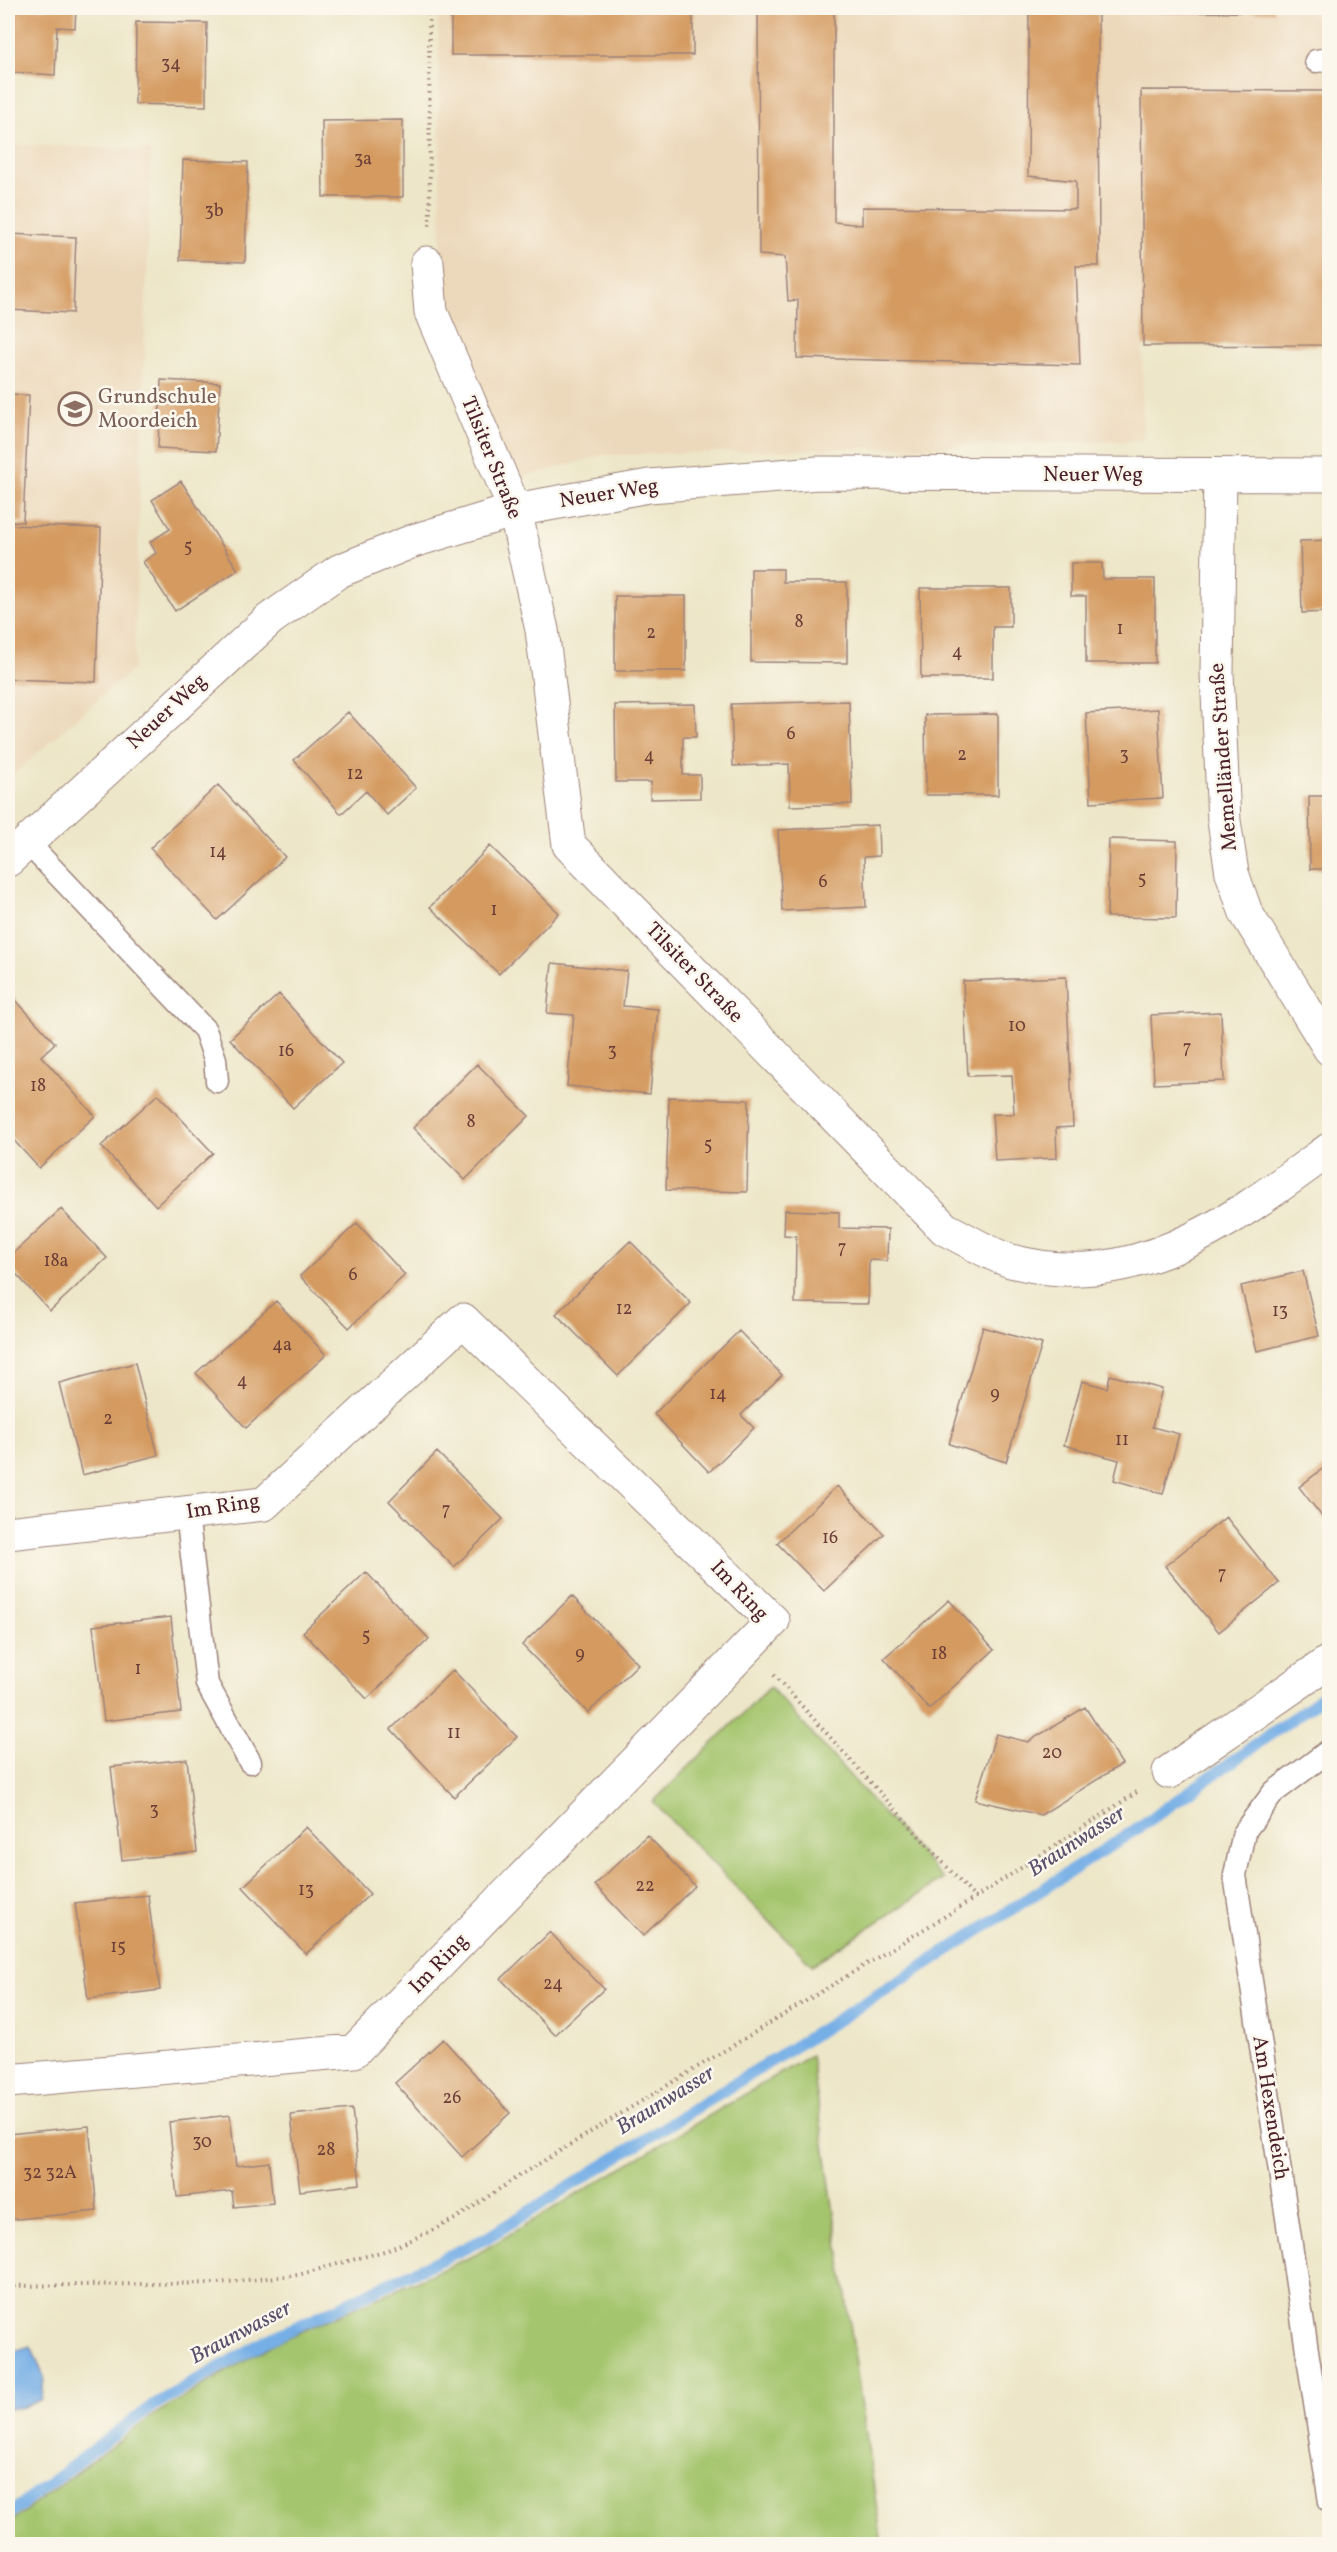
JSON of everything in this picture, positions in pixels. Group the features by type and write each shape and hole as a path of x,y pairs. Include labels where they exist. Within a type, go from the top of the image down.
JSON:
{"street":[{"name":"Tilsiter Straße","path":"427,263 431,312 515,510 542,630 569,845 945,1229 1009,1260 1043,1267 1078,1269 1134,1263 1184,1245 1232,1218 1329,1149"},
{"name":"Neuer Weg","path":"17,851 270,619 339,571 413,541 515,510 649,486 818,473 1329,475"},
{"name":"Memelländer Straße","path":"1220,475 1217,672 1224,821 1233,873 1246,912 1329,1049"},
{"name":"Im Ring","path":"8,1533 264,1504 463,1320 773,1621 354,2051 8,2080"},
{"path":"1169,1772 1329,1661"}],"lane":[{"path":"17,851 205,1030 215,1059 217,1081"},
{"path":"188,1513 207,1684 250,1762"},
{"name":"Am Hexendeich","path":"1329,1750 1275,1792 1244,1832 1235,1875 1329,2502"}],"path":[{"path":"427,263 431,203 429,8"},
{"path":"750,1647 975,1898"},
{"path":"8,2286 217,2283 298,2275 388,2250 455,2219 518,2177 975,1898 1169,1772"}],"shaded area":[{"path":"438,8 1329,8 1329,91 1141,90 1143,441 605,455 515,479 442,312"},
{"name":"Grundschule Moordeich","path":"8,144 151,150 134,668 8,779"}],"green space":[{"path":"770,1687 943,1879 812,1965 653,1802"},
{"path":"811,2055 882,2544 8,2544 8,2524 155,2414 273,2344 475,2255"}],"water":[{"path":"31,2346 44,2377 42,2399 24,2407 8,2409 8,2353"}],"building":[{"path":"8,8 76,8 75,28 57,27 55,75 8,72"},
{"path":"451,8 693,8 693,55 451,55"},
{"path":"758,8 834,8 834,222 862,225 862,207 1076,209 1076,181 1028,176 1029,8 1274,8 1274,12 1098,13 1099,266 1076,266 1080,365 797,358 798,300 788,301 785,257 759,255"},
{"path":"944,8 995,8 981,14"},
{"path":"136,22 207,23 206,106 135,104"},
{"path":"1141,90 1330,91 1330,345 1143,346"},
{"path":"403,120 403,197 323,197 322,121"},
{"path":"183,160 248,162 245,262 180,260"},
{"path":"8,234 76,237 73,313 8,310"},
{"path":"161,380 220,383 216,451 158,448"},
{"path":"8,394 29,395 23,522 8,521"},
{"path":"181,481 238,570 175,611 143,562 156,553 150,542 170,529 152,500"},
{"path":"8,525 101,528 96,682 8,679"},
{"path":"1330,540 1330,612 1302,613 1300,541"},
{"path":"1071,563 1102,563 1103,579 1155,579 1155,663 1086,663 1086,596 1071,596"},
{"path":"751,569 783,569 783,582 847,582 847,663 751,662"},
{"path":"920,588 1011,588 1011,627 993,627 993,678 921,678"},
{"path":"615,596 686,596 686,671 615,671"},
{"path":"849,701 852,804 790,806 789,764 733,766 731,704"},
{"path":"695,704 696,737 683,737 683,775 700,775 700,798 650,799 651,782 616,782 615,705"},
{"path":"1158,709 1163,798 1091,802 1086,713"},
{"path":"348,712 416,788 387,815 366,791 341,814 294,760"},
{"path":"998,714 998,795 926,795 925,715"},
{"path":"218,785 285,857 217,920 150,848"},
{"path":"1309,796 1330,796 1330,869 1310,869"},
{"path":"878,825 879,856 864,857 866,907 782,911 778,830"},
{"path":"1109,839 1177,841 1176,918 1107,917"},
{"path":"490,846 559,913 499,974 430,907"},
{"path":"552,963 627,971 623,1006 658,1009 650,1094 567,1086 574,1015 547,1013"},
{"path":"1066,977 1073,1127 1056,1128 1057,1158 995,1161 992,1114 1014,1114 1012,1075 968,1076 963,981"},
{"path":"279,994 342,1063 293,1108 230,1039"},
{"path":"12,996 55,1043 41,1056 95,1116 39,1168 8,1134 8,1000"},
{"path":"1221,1012 1224,1081 1154,1084 1151,1015"},
{"path":"477,1064 529,1116 465,1180 413,1128"},
{"path":"158,1094 213,1153 156,1206 101,1146"},
{"path":"669,1097 749,1100 747,1192 666,1190"},
{"path":"61,1209 107,1258 50,1311 8,1265 8,1258"},
{"path":"785,1210 839,1212 839,1228 888,1229 887,1261 869,1260 868,1304 795,1303 796,1236 784,1235"},
{"path":"357,1223 405,1275 349,1328 300,1276"},
{"path":"630,1241 691,1303 618,1376 556,1314"},
{"path":"1303,1271 1319,1336 1257,1351 1241,1286"},
{"path":"276,1301 326,1355 246,1428 196,1373"},
{"path":"983,1327 1042,1344 1006,1462 949,1444"},
{"path":"739,1331 782,1375 741,1415 754,1428 709,1472 654,1414"},
{"path":"135,1363 158,1455 82,1475 59,1383"},
{"path":"1110,1375 1162,1389 1152,1427 1179,1434 1163,1494 1114,1480 1119,1460 1064,1445 1082,1381 1107,1388"},
{"path":"437,1452 503,1519 454,1567 389,1501"},
{"path":"1330,1463 1330,1521 1327,1523 1299,1487"},
{"path":"837,1486 884,1534 824,1591 777,1543"},
{"path":"1226,1517 1279,1583 1219,1632 1165,1566"},
{"path":"366,1572 429,1639 367,1699 303,1632"},
{"path":"572,1596 638,1664 588,1713 522,1645"},
{"path":"949,1600 994,1650 929,1709 884,1658"},
{"path":"171,1617 181,1712 104,1721 93,1626"},
{"path":"453,1670 517,1737 454,1797 391,1729"},
{"path":"1085,1707 1122,1764 1041,1815 975,1800 996,1734 1028,1742"},
{"path":"187,1759 197,1852 122,1860 111,1767"},
{"path":"306,1827 370,1894 306,1954 243,1887"},
{"path":"647,1835 695,1886 643,1936 595,1885"},
{"path":"148,1895 160,1990 88,1999 75,1903"},
{"path":"550,1932 604,1989 555,2035 501,1979"},
{"path":"443,2039 510,2113 462,2157 395,2083"},
{"path":"352,2109 360,2184 300,2191 291,2115"},
{"path":"230,2115 236,2166 269,2162 273,2203 234,2207 232,2191 177,2197 169,2122"},
{"path":"89,2126 97,2211 8,2220 8,2134"}],"waterway":[{"name":"Braunwasser","path":"8,2515 152,2406 266,2341 485,2239 903,1979 1141,1826 1330,1692"}],"place":[{"name":"Grundschule Moordeich","path":"75,409"}]}
